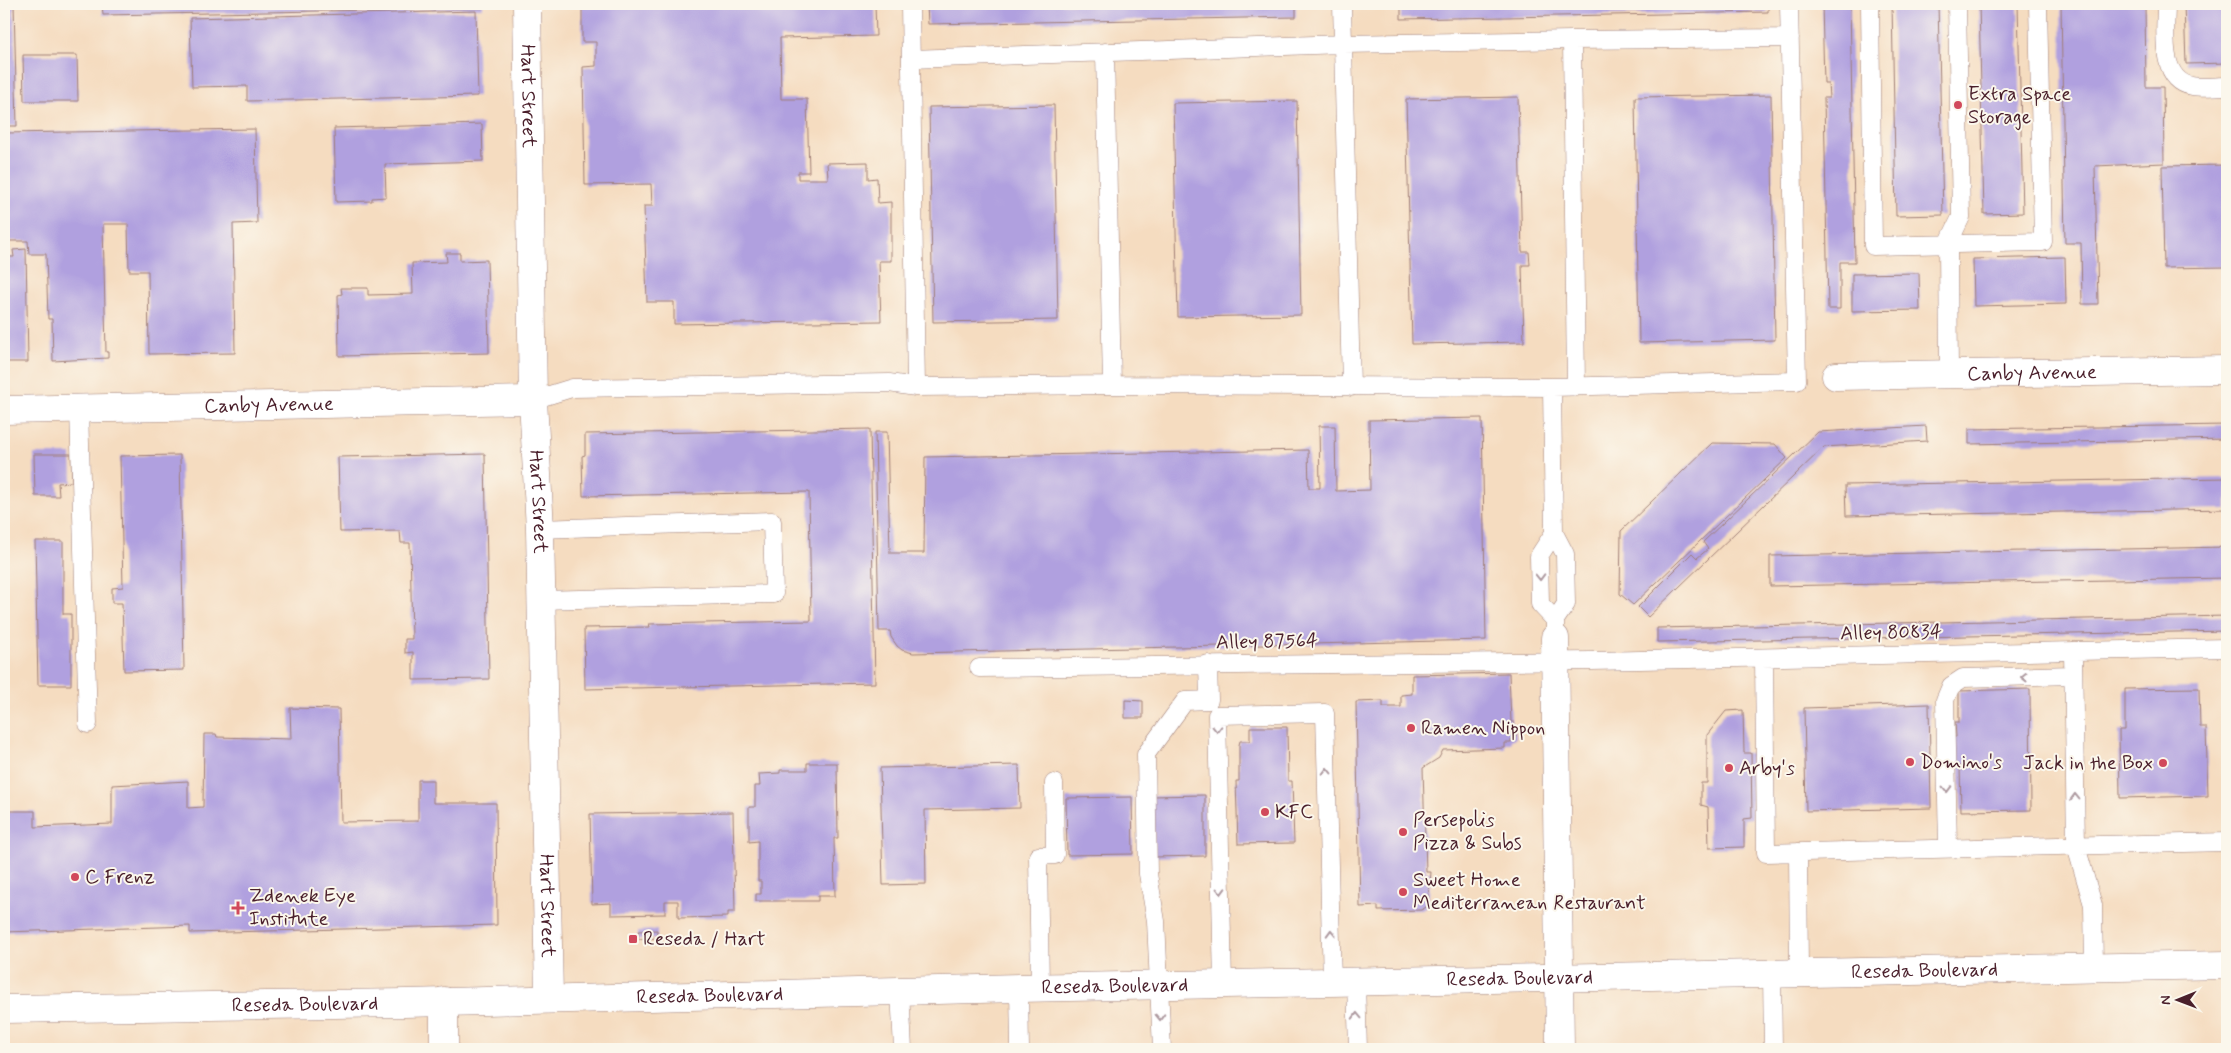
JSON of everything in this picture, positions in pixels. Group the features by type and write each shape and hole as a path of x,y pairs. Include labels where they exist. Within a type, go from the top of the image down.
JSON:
{"street":[{"name":"Hart Street","path":"527,4 533,400 540,529 549,998"},
{"name":"Canby Avenue","path":"1836,376 2227,370"},
{"name":"Canby Avenue","path":"4,410 533,400"},
{"path":"1555,640 1560,1049"},
{"name":"Reseda Boulevard","path":"4,1009 2227,965"},
{"path":"444,1001 444,1049"}],"lane":[{"path":"910,4 916,387"},
{"path":"1342,4 1351,387"},
{"path":"533,400 572,388 889,383 916,387 1112,384 1576,387 1797,381 1789,4"},
{"path":"1870,4 1873,246 2043,242 2038,4"},
{"path":"1949,374 1948,244 1961,217 1957,4"},
{"path":"2166,4 2167,58 2175,77 2191,86 2227,86"},
{"path":"911,60 1343,44 1790,38"},
{"path":"1572,40 1576,387"},
{"path":"1105,52 1112,384"},
{"path":"1552,387 1554,533 1565,554 1566,598 1566,604 1555,640"},
{"path":"79,409 88,724"},
{"path":"540,529 772,521 774,594 541,600"},
{"path":"1554,533 1539,556 1540,604 1555,640"},
{"name":"Alley 80834","path":"1555,640 1764,658 2227,648"},
{"name":"Alley 87564","path":"979,668 1208,664 1555,640"},
{"path":"2073,651 2076,846 2093,905 2094,967"},
{"path":"1764,658 1766,853 2227,842"},
{"path":"1162,1049 1156,921 1148,874 1146,754 1185,701 1209,700 1208,664"},
{"path":"1948,848 1945,700 1951,686 1962,678 2073,676"},
{"path":"1223,984 1217,716 1325,713 1344,982 1358,1049"},
{"path":"1020,1049 1029,988 1038,856 1055,855 1054,783"},
{"path":"1798,852 1799,973"},
{"path":"1772,973 1773,1049"},
{"path":"900,991 903,1049"}],"building":[{"path":"4,4 14,4 17,126 4,126"},
{"path":"102,4 483,4 483,8 103,15"},
{"path":"582,4 875,4 876,36 780,38 781,99 807,99 809,172 798,172 798,179 828,179 827,163 868,162 868,179 877,178 878,203 891,202 891,261 879,261 881,321 674,324 674,302 647,302 644,206 652,206 651,184 585,185 583,67 596,66 596,42 582,42"},
{"path":"927,4 1296,4 1296,17 928,24"},
{"path":"1401,4 1768,4 1768,12 1401,19"},
{"path":"1822,4 1850,4 1855,262 1840,262 1840,309 1828,309 1824,98 1829,98 1828,83 1824,83"},
{"path":"1892,4 1938,4 1943,215 1896,216"},
{"path":"1979,4 2018,4 2023,213 1984,214"},
{"path":"2061,4 2145,4 2146,87 2163,87 2164,163 2095,166 2098,304 2082,304 2081,243 2065,243"},
{"path":"2184,4 2227,4 2227,63 2186,64"},
{"path":"476,11 478,96 247,101 247,86 192,87 190,18"},
{"path":"23,55 77,55 78,101 24,101"},
{"path":"1771,95 1775,340 1639,343 1635,97"},
{"path":"1518,97 1522,252 1529,252 1530,265 1522,265 1524,342 1412,344 1406,99"},
{"path":"1297,101 1301,315 1178,317 1173,103"},
{"path":"1054,105 1058,320 933,322 929,107"},
{"path":"482,124 483,161 385,164 386,197 372,198 372,201 336,202 334,128"},
{"path":"255,129 257,223 233,224 235,353 149,354 148,271 129,271 128,224 103,224 106,352 108,352 108,358 53,361 52,319 48,319 46,254 29,254 28,241 4,241 4,133"},
{"path":"2227,165 2227,267 2164,268 2162,166"},
{"path":"26,249 28,362 4,362 4,257 14,257 13,250"},
{"path":"446,253 460,253 460,261 487,260 489,353 339,356 338,295 342,294 341,288 368,288 368,295 413,294 412,263 447,262"},
{"path":"2065,257 2066,304 1974,306 1973,259"},
{"path":"1919,273 1920,310 1852,311 1852,274"},
{"path":"1482,418 1486,640 913,653 902,650 897,646 891,637 890,631 879,631 875,432 887,432 890,553 924,553 925,457 1308,450 1309,488 1320,488 1319,426 1335,426 1336,491 1370,490 1369,420"},
{"path":"2227,425 2227,439 1969,444 1969,429"},
{"path":"1926,426 1927,441 1824,447 1648,617 1638,607 1692,553 1697,558 1708,549 1703,542 1818,432"},
{"path":"870,429 875,683 585,689 584,628 650,627 649,624 811,621 809,492 583,496 582,456 585,455 585,434"},
{"path":"1712,443 1775,444 1787,458 1633,605 1620,594 1621,531"},
{"path":"34,454 71,454 72,482 58,483 59,496 35,496"},
{"path":"485,454 489,679 413,680 413,652 405,653 405,639 412,639 410,543 401,543 400,531 340,532 338,457"},
{"path":"180,455 184,670 124,671 122,603 112,603 112,588 123,587 120,456"},
{"path":"2227,478 2227,509 1846,516 1845,485"},
{"path":"35,541 63,541 63,614 71,614 71,685 38,685"},
{"path":"2227,547 2227,578 1770,586 1770,556"},
{"path":"2227,616 2227,631 1657,642 1657,628"},
{"path":"1509,673 1511,722 1514,722 1516,738 1511,740 1511,743 1505,743 1505,748 1443,750 1439,758 1423,768 1426,872 1431,872 1428,906 1421,910 1378,911 1378,906 1360,907 1356,702 1383,701 1383,707 1401,707 1401,695 1412,694 1412,675"},
{"name":"Jack in the Box","path":"2199,688 2200,727 2206,727 2208,796 2120,798 2119,730 2125,730 2125,689"},
{"path":"2030,689 2031,810 1961,811 1960,766 1953,766 1953,737 1956,737 1955,722 1959,722 1959,691"},
{"path":"1125,700 1143,701 1143,718 1125,718"},
{"path":"1929,704 1931,808 1806,811 1804,708"},
{"path":"290,708 339,709 341,822 418,821 418,780 433,780 433,803 496,803 497,925 190,933 190,926 4,932 4,811 35,811 35,827 112,824 112,785 188,781 188,808 203,807 204,734 216,734 217,737 291,739"},
{"name":"Arby's","path":"1743,710 1744,753 1751,753 1752,818 1744,819 1744,847 1709,848 1708,807 1701,805 1701,783 1707,783 1707,735 1726,711"},
{"name":"KFC","path":"1250,727 1287,727 1288,781 1292,781 1294,843 1238,844 1236,781 1239,781 1239,745 1240,741 1250,741"},
{"path":"807,763 837,763 838,838 834,838 835,896 818,896 818,901 756,901 756,894 761,894 761,881 758,881 758,841 749,842 749,807 755,807 755,786 760,786 759,774 780,773 780,770 807,770"},
{"path":"1019,765 1020,808 925,810 926,884 883,885 880,768"},
{"path":"1205,795 1205,856 1152,857 1151,796"},
{"path":"1132,797 1133,854 1067,855 1066,798"},
{"path":"733,812 735,912 728,912 728,917 678,918 678,901 665,901 665,914 611,915 611,903 592,904 590,814"},
{"path":"657,930 657,938 638,939 638,931"}],"place":[{"name":"Extra Space Storage","path":"1958,105"},
{"name":"Ramen Nippon","path":"1411,728"},
{"name":"Domino's","path":"1910,762"},
{"name":"Jack in the Box","path":"2163,763"},
{"name":"Arby's","path":"1729,768"},
{"name":"KFC","path":"1265,812"},
{"name":"Persepolis Pizza & Subs","path":"1403,832"},
{"name":"C Frenz","path":"75,877"},
{"name":"Sweet Home Mediterranean Restaurant","path":"1403,892"},
{"name":"Zdenek Eye Institute","path":"238,908"},
{"name":"Reseda / Hart","path":"633,939"}]}
